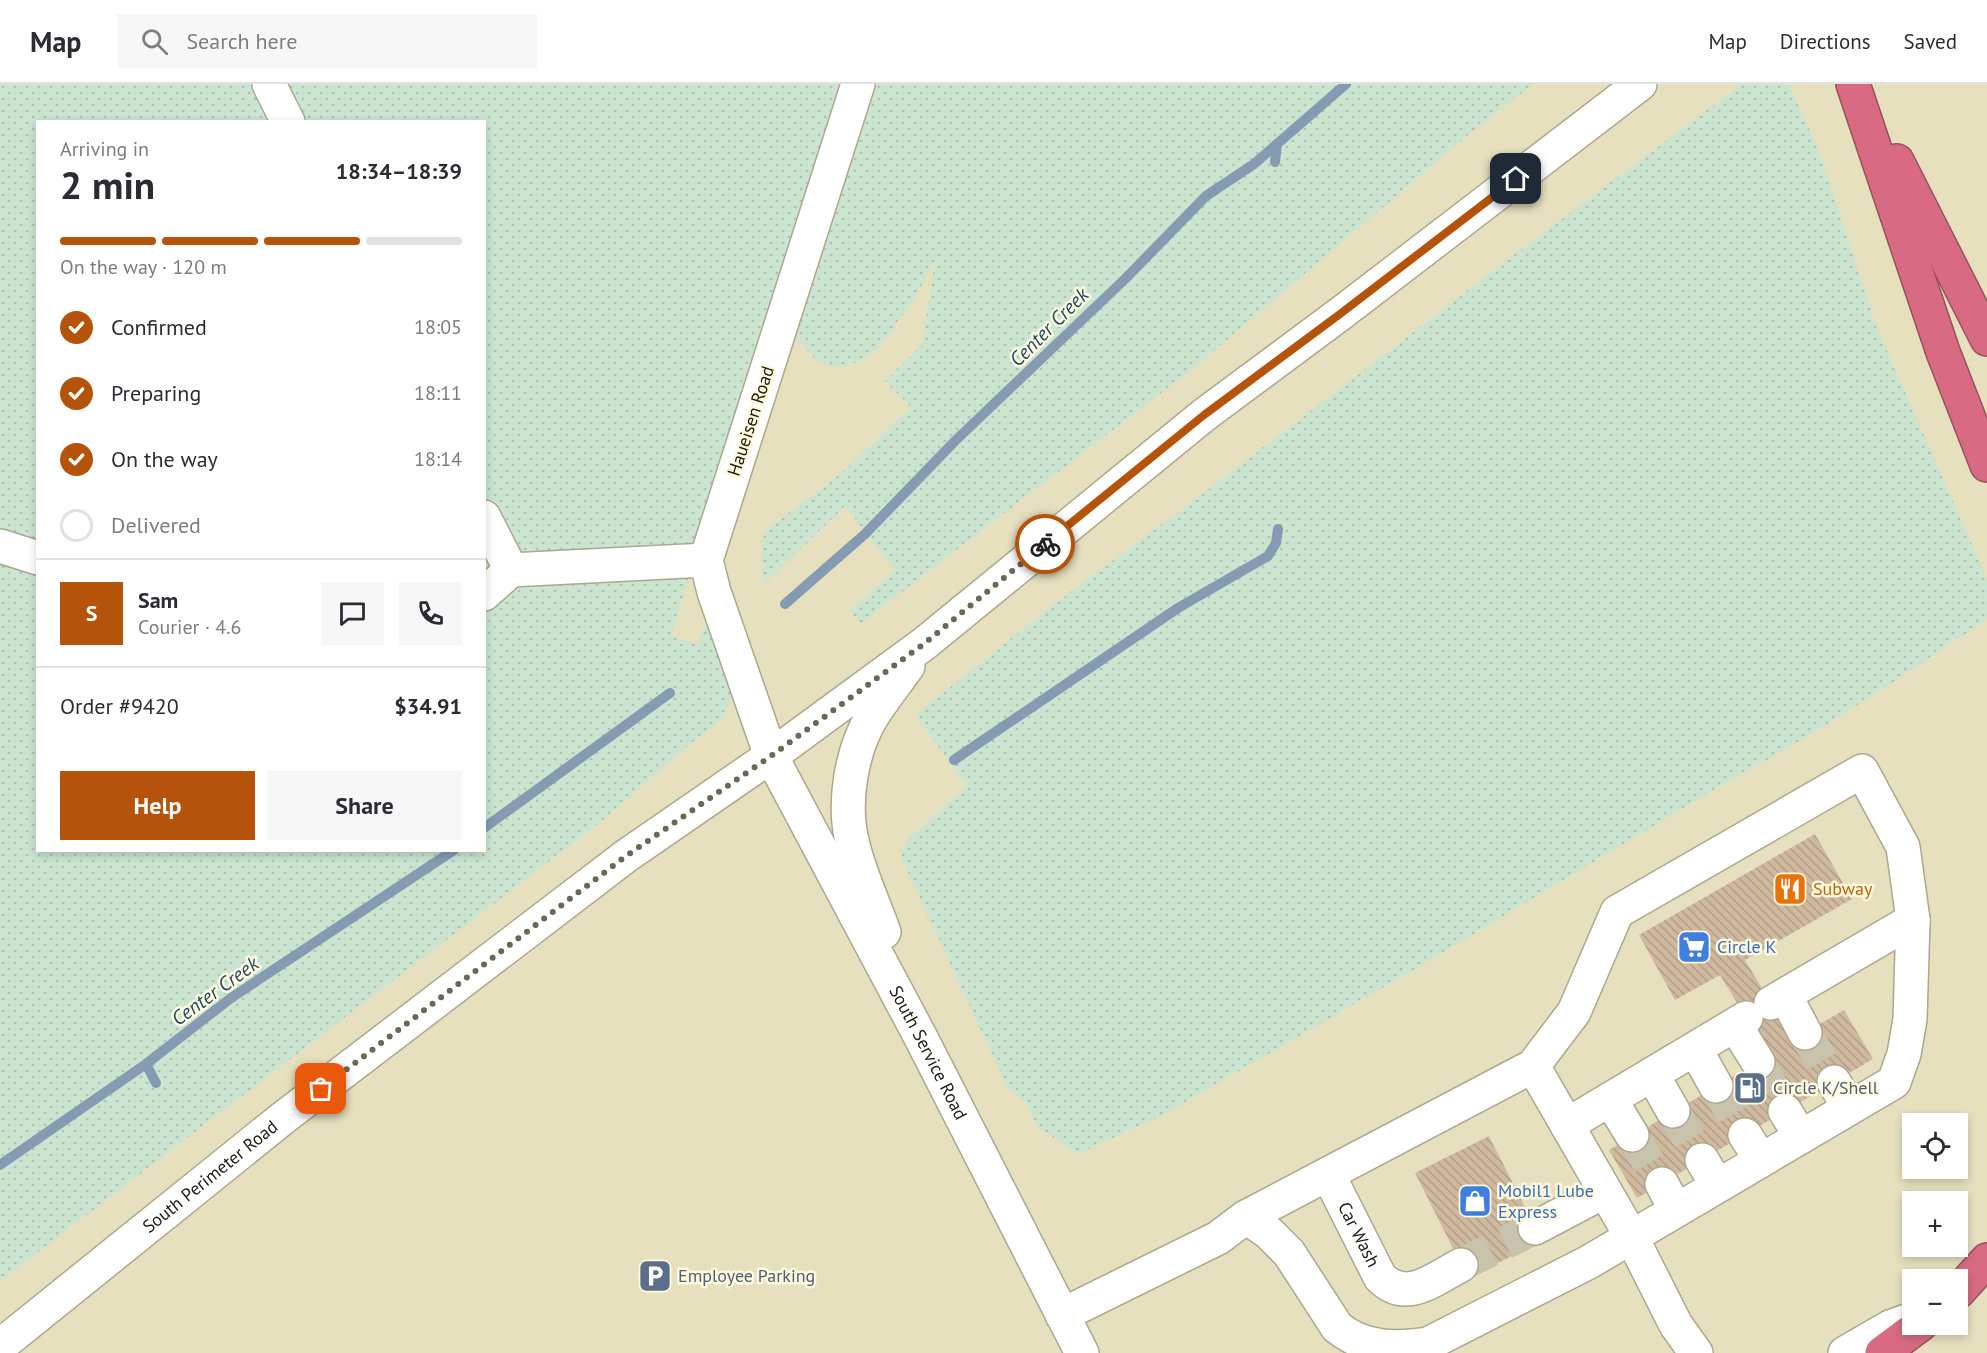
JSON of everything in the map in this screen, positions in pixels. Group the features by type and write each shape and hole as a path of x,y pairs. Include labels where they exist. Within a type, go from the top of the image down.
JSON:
{"highway":[{"path":"1853,84 1943,352 1987,465"},
{"path":"1858,84 1987,339"},
{"path":"1968,1281 1987,1260"},
{"path":"1882,1353 1906,1335"}],"street":[{"path":"269,84 287,120"},
{"name":"Haueisen Road","path":"706,560 858,84"},
{"path":"920,1036 852,845 848,818 848,790 857,754 872,717 925,643 1204,415 1640,84"},
{"path":"486,521 511,570"},
{"path":"0,546 36,557"},
{"path":"486,592 511,570 706,560 714,592 771,756"},
{"name":"South Perimeter Road","path":"0,1346 293,1111 626,856 771,756 925,643"},
{"name":"South Service Road","path":"771,756 920,1036 1082,1353"},
{"path":"1062,1315 1218,1238 1246,1217 1533,1066 1574,1012 1617,912 1862,771 1903,847 1913,920 1910,1019 1905,1054 1894,1082 1842,1095 1669,1197 1631,1236 1578,1268 1428,1344 1409,1347 1391,1346 1363,1342 1348,1337 1337,1328 1289,1253 1269,1233 1246,1217"},
{"path":"1911,962 1913,920"},
{"path":"1567,1125 1913,920"},
{"path":"1759,1010 1805,1033"},
{"path":"1758,1062 1759,1010"},
{"path":"1695,1049 1716,1086"},
{"path":"1533,1066 1631,1236 1676,1325 1696,1353"},
{"path":"1652,1074 1673,1112"},
{"path":"1610,1099 1632,1135"},
{"name":"Car Wash","path":"1328,1174 1380,1277 1386,1283 1402,1290 1412,1290 1461,1265"},
{"path":"1535,1228 1605,1191"},
{"path":"1845,1353 1902,1323"}],"shaded area":[{"path":"0,84 1987,84 1987,1353 0,1353"}],"green space":[{"path":"0,84 839,84 671,636 698,645 706,620 732,694 723,719 685,748 602,821 0,1281"},
{"path":"877,84 1533,84 1468,135 1194,368 861,623 849,611 895,570 845,506 764,584 761,558 764,532 845,470 911,407 885,381 922,345 935,261 913,301 876,351 860,361 842,367 828,366 816,360 796,338"},
{"path":"1742,84 1789,84 1817,146 1877,328 1987,579 1987,619 1830,722 1427,962 1163,1115 1078,1154 1035,1125 1026,1101 1008,1089 901,857 907,840 967,786 915,715 1053,605"}],"building":[{"path":"1815,834 1852,899 1745,960 1793,1040 1844,1010 1873,1059 1637,1198 1609,1150 1769,1055 1720,975 1675,1000 1639,935"},
{"name":"Mobil1 Lube Express","path":"1489,1136 1542,1241 1468,1278 1415,1173"}],"waterway":[{"name":"Center Creek","path":"785,604 865,534 955,441 1126,278 1206,196 1254,164 1346,84"},
{"path":"1275,162 1277,144"},
{"path":"954,760 1178,608 1268,556 1276,543 1278,529"},
{"name":"Center Creek","path":"486,827 670,693"},
{"name":"Center Creek","path":"0,1165 146,1064 231,998 451,852"},
{"path":"146,1064 156,1083"}],"tunnel":[{"path":"1805,1033 1834,1082"},
{"path":"1758,1062 1785,1111"},
{"path":"1716,1086 1745,1135"},
{"path":"1673,1111 1702,1160"},
{"path":"1632,1135 1662,1184"},
{"path":"1461,1265 1535,1228"}],"way so far":[{"path":"321,1089 626,856 771,756 925,643 1045,544"}],"place":[{"name":"Subway","path":"1790,889"},
{"name":"Circle K","path":"1694,947"},
{"name":"Circle K/Shell","path":"1750,1088"},
{"name":"Mobil1 Lube Express","path":"1475,1201"},
{"name":"Employee Parking","path":"655,1276"}],"route":[{"path":"1045,544 1204,415 1516,179"}]}
